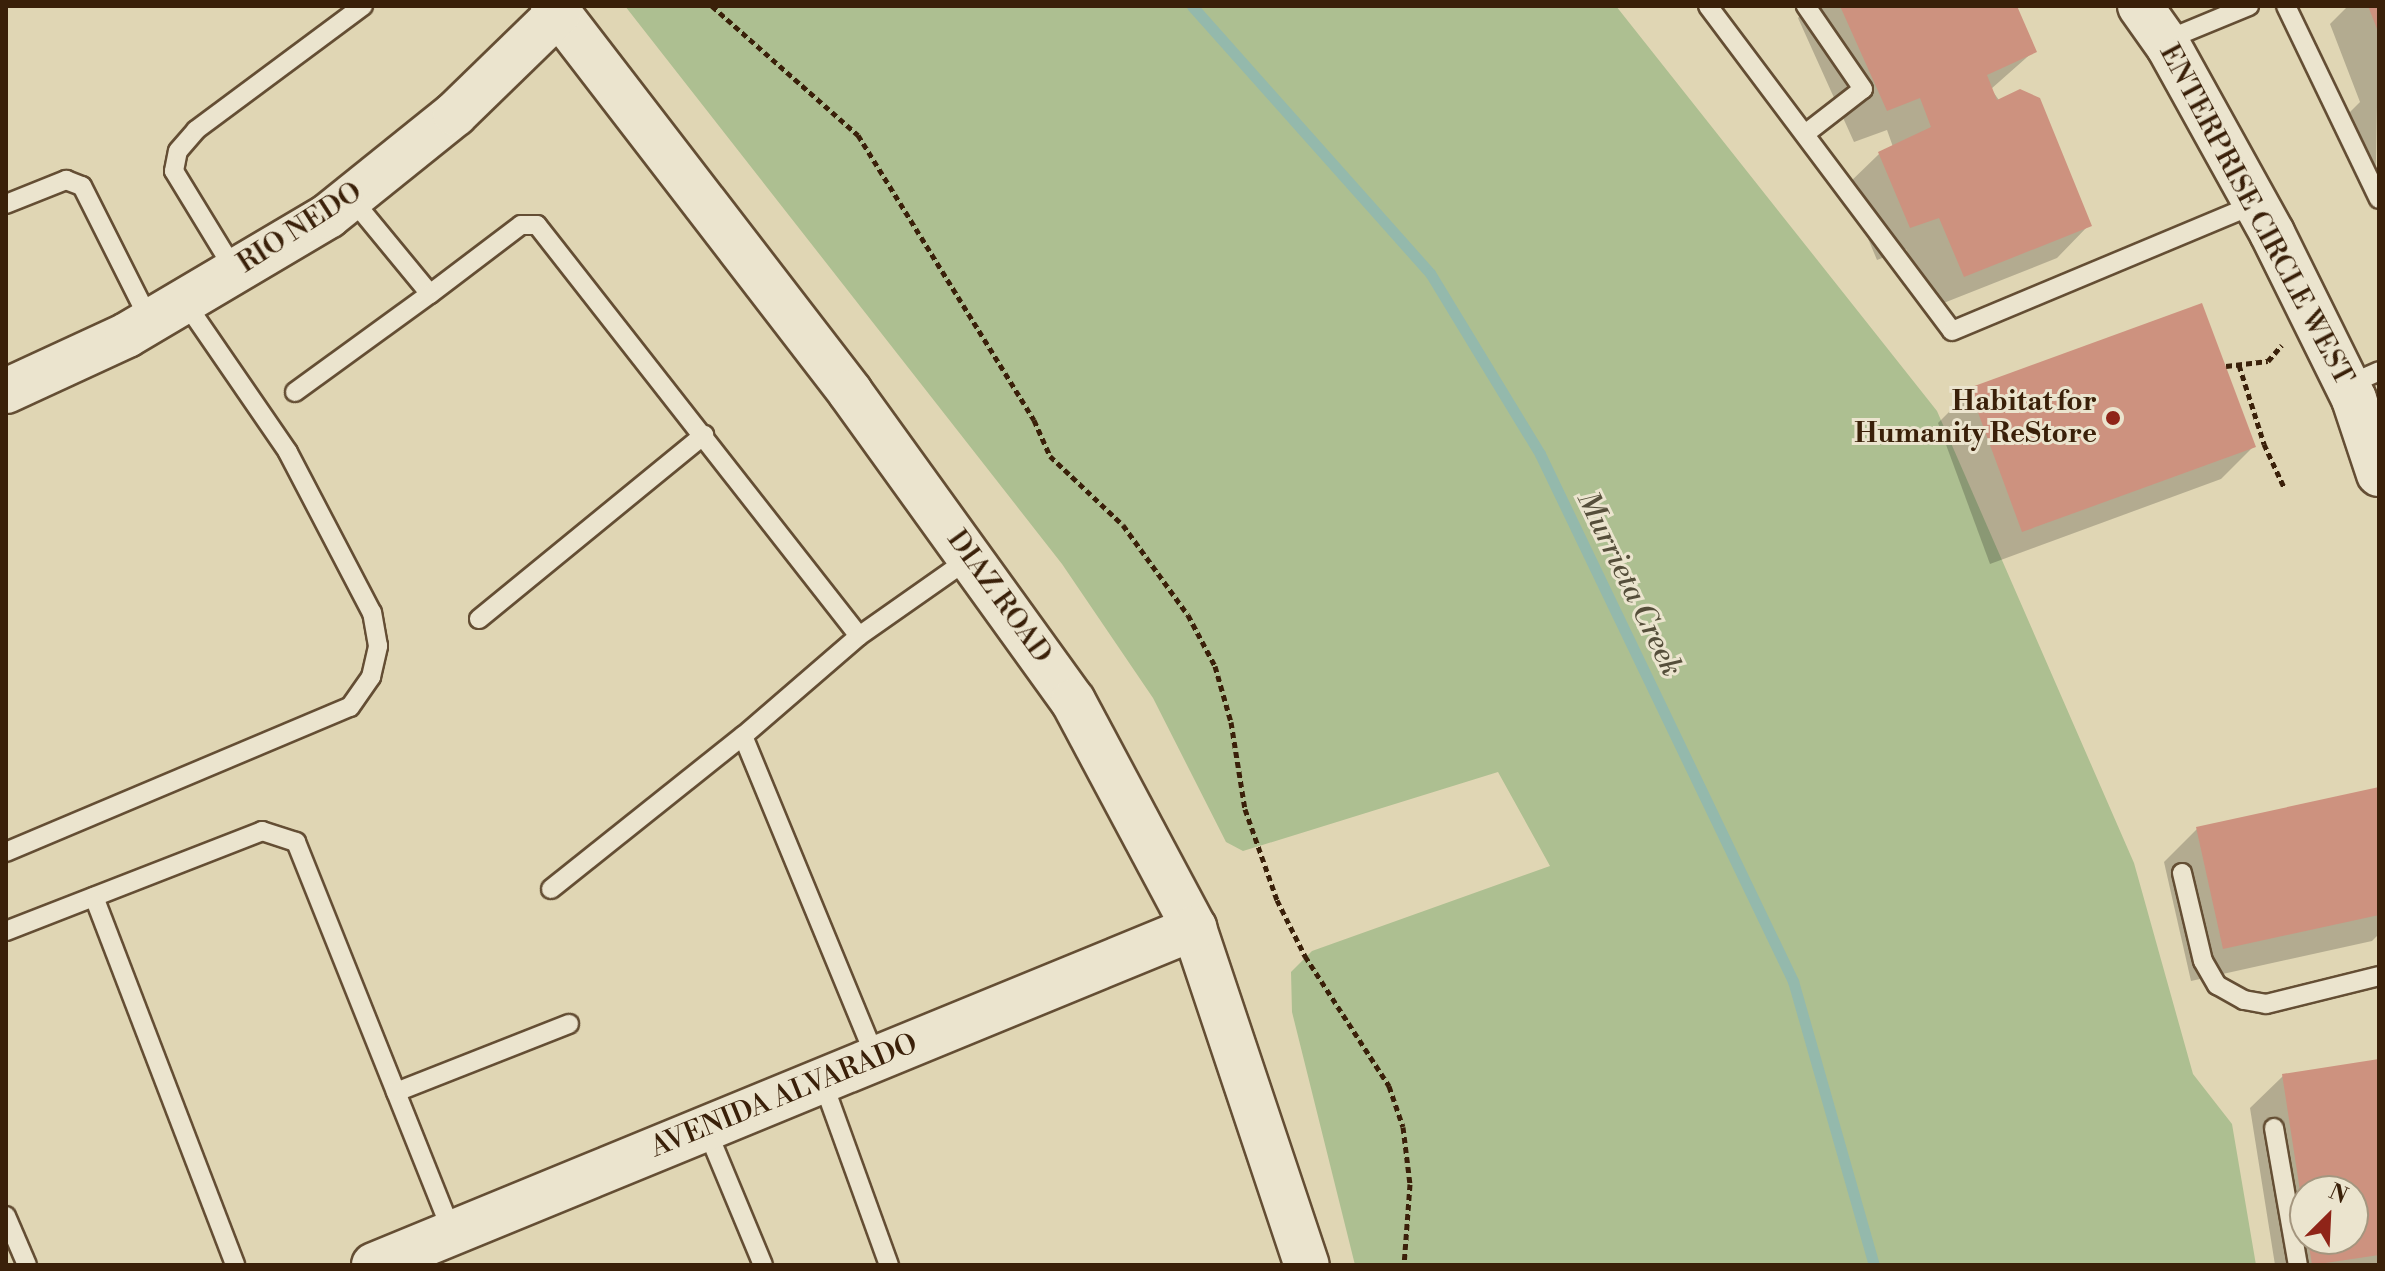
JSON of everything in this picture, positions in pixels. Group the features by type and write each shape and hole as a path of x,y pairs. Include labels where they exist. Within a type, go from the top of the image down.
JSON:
{"street":[{"name":"ENTERPRISE CIRCLE WEST","path":"2140,6 2164,41 2256,204 2320,329 2364,378 2379,474"},
{"name":"RIO NEDO","path":"6,391 168,312 351,198 455,114 556,10"},
{"name":"DIAZ ROAD","path":"556,10 970,558 1073,701 1194,928 1307,1265"},
{"name":"AVENIDA ALVARADO","path":"374,1265 1194,928"}],"lane":[{"path":"235,272 174,171 178,151 196,130 363,6"},
{"path":"1708,6 1952,331 2256,204"},
{"path":"1805,134 1863,89 1806,6"},
{"path":"2164,41 2249,6"},
{"path":"2286,6 2379,199"},
{"path":"6,204 66,180 82,186 168,312 288,452 372,613 378,646 371,677 350,707 6,852"},
{"path":"351,198 430,294"},
{"path":"295,392 521,225 537,225 859,636"},
{"path":"479,619 704,435"},
{"path":"551,889 743,736 859,636 970,558"},
{"path":"743,736 876,1058"},
{"path":"6,931 262,831 296,842 452,1233"},
{"path":"2182,873 2203,961 2217,985 2244,1000 2266,1004 2379,976"},
{"path":"94,897 235,1265"},
{"path":"396,1092 569,1024"},
{"path":"822,1080 889,1265"},
{"path":"706,1128 763,1265"},
{"path":"2274,1128 2298,1265"},
{"path":"6,1216 27,1265"}],"path":[{"path":"712,6 858,135 1034,420 1050,456 1123,525 1188,615 1215,666 1231,722 1245,809 1277,900 1305,956 1389,1086 1403,1127 1410,1184 1404,1265"},
{"path":"2226,366 2268,361 2274,349 2320,329"},
{"path":"2239,365 2254,419 2284,487"}],"green space":[{"path":"625,6 1616,6 1937,411 2134,863 2193,1074 2232,1124 2256,1265 1355,1265 1292,1012 1291,972 1312,951 1550,866 1498,772 1243,851 1226,842 1153,698 1062,564"}],"building":[{"path":"1840,6 2017,6 2037,52 1987,75 1997,100 2020,89 2040,98 2092,226 1964,277 1939,218 1910,228 1878,152 1931,127 1920,98 1887,111"},
{"path":"2368,6 2379,6 2379,34"},
{"name":"Habitat for Humanity ReStore","path":"2202,303 2256,447 2022,532 1969,388"},
{"path":"2379,787 2379,915 2223,949 2196,827"},
{"path":"2379,1059 2379,1255 2312,1265 2310,1255 2369,1255 2369,1175 2298,1175 2282,1074"}],"waterway":[{"name":"Murrieta Creek","path":"1192,6 1430,273 1540,454 1793,981 1874,1265"}],"place":[{"name":"Habitat for Humanity ReStore","path":"2113,418"}]}
